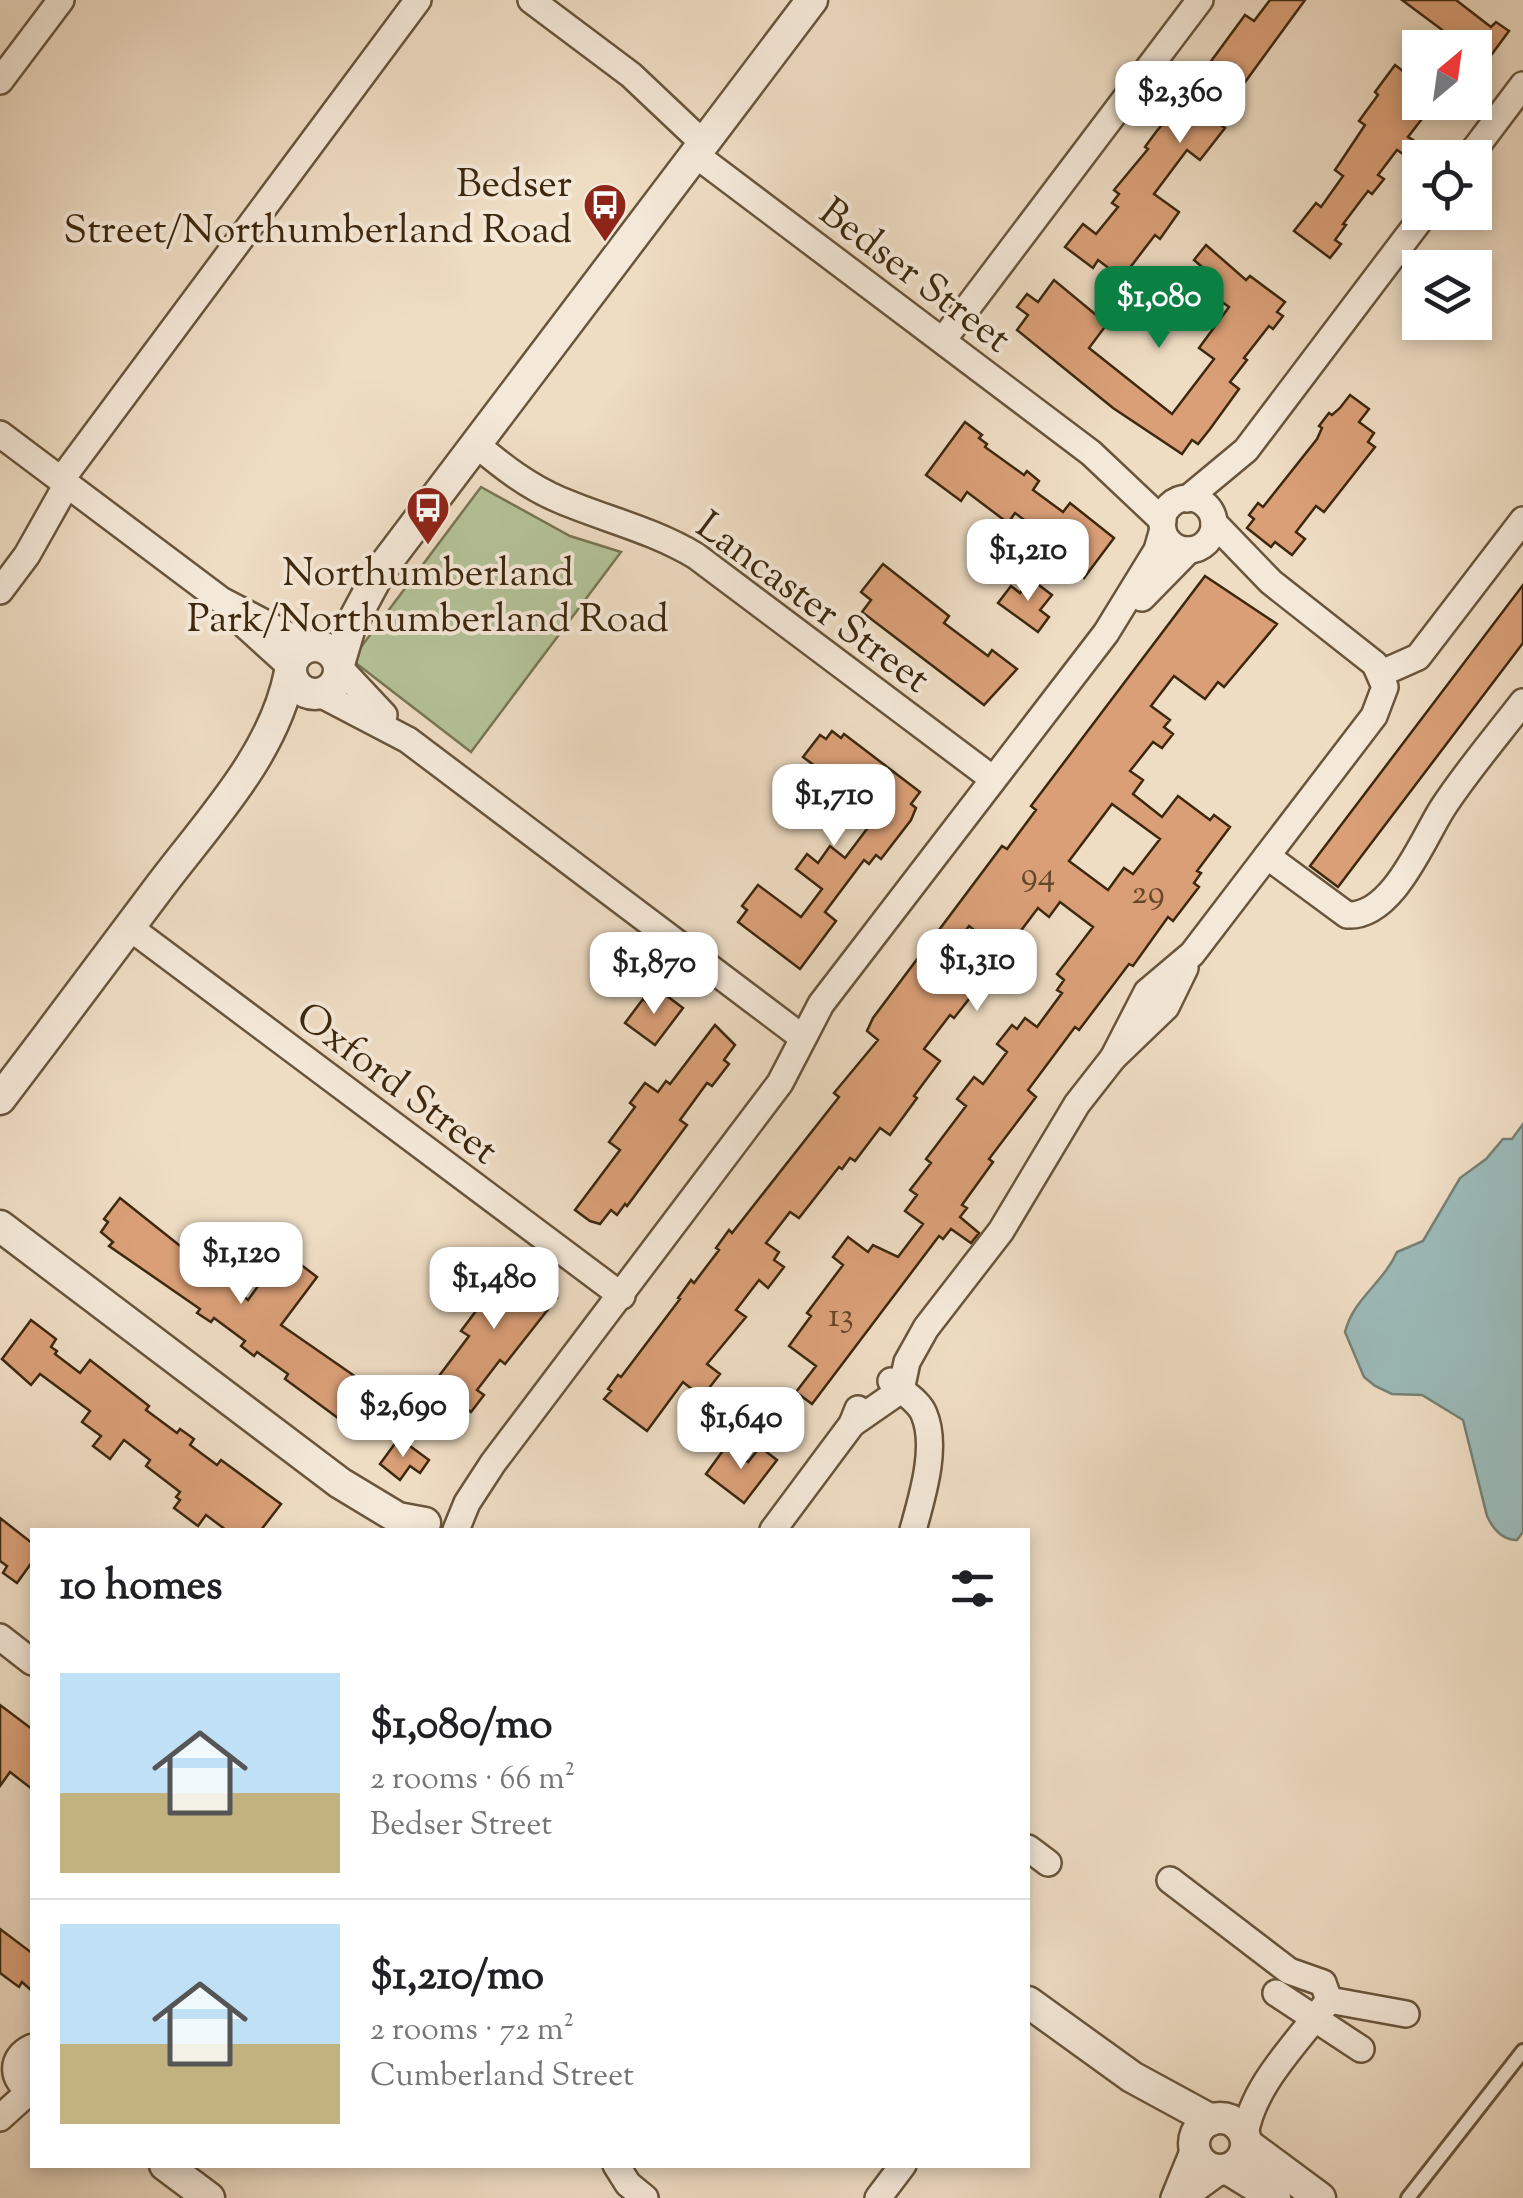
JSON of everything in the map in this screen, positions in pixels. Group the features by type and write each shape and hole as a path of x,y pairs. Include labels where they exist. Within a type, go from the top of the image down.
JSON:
{"street":[{"path":"0,81 61,0"},
{"name":"Bedser Street","path":"531,0 631,75 943,340 1091,453 1163,525"},
{"path":"0,1100 234,787 271,731 300,658 380,571 812,0"},
{"path":"943,340 1200,0"},
{"path":"0,591 418,4"},
{"path":"1482,140 1523,85"},
{"path":"1106,633 1210,538 1213,520 1246,450 1412,230"},
{"path":"0,434 221,600 251,634 300,658 332,652 357,690 408,740 803,1038"},
{"name":"Lancaster Street","path":"477,445 532,486 577,507 652,531 696,556 993,779"},
{"path":"0,1226 340,1483 398,1518 434,1527 493,1463 622,1296 788,1071 822,1004 1106,633 1158,550 1169,508 1246,450"},
{"name":"Bedser Street","path":"1091,453 1184,499"},
{"path":"1184,499 1202,503 1213,520 1272,582"},
{"path":"1382,673 1418,657 1523,520"},
{"path":"774,1528 852,1424 895,1385 926,1328 1000,1231 1069,1117 1113,1058 1166,1006 1192,954 1374,716 1386,687 1382,673 1365,653 1272,582 1232,560 1172,544 1163,525"},
{"path":"234,787 318,695 337,682 350,627 380,571"},
{"path":"300,658 302,691 318,695 408,740"},
{"path":"1267,856 1346,915 1367,913 1409,869 1442,809 1523,702"},
{"name":"Oxford Street","path":"129,927 622,1296"},
{"path":"895,1385 925,1415 928,1432 923,1494 914,1528"},
{"path":"340,1483 386,1528"},
{"path":"0,1637 30,1660"},
{"path":"1170,1880 1289,1970 1323,1983 1321,2011 1250,2112 1242,2160 1183,2198"},
{"path":"1276,1993 1321,2011 1406,2014"},
{"path":"1030,2003 1205,2132"},
{"path":"1321,2011 1361,2049"},
{"path":"1,2116 20,2062"},
{"path":"1174,2198 1205,2132 1265,2086"},
{"path":"1205,2132 1236,2123 1246,2140 1320,2198"},
{"path":"1205,2132 1203,2164 1224,2170 1275,2198"},
{"path":"170,2168 209,2198"},
{"path":"618,2168 628,2184 645,2198"},
{"path":"878,2198 901,2168"}],"lane":[{"path":"1408,2198 1523,2052"}],"green space":[{"path":"481,487 570,536 621,552 471,752 357,664 355,655"}],"water":[{"path":"1523,1124 1523,1532 1517,1540 1499,1533 1487,1516 1463,1420 1422,1395 1392,1394 1375,1386 1364,1377 1345,1332 1355,1310 1397,1252 1423,1241 1460,1178 1486,1159 1503,1139 1512,1139"}],"building":[{"path":"1270,0 1305,0 1216,122 1225,128 1200,160 1187,150 1154,194 1179,212 1160,239 1155,235 1122,278 1098,260 1093,268 1065,247 1083,224 1096,234 1118,207 1112,203 1119,194 1114,190 1148,149 1145,147 1156,132 1170,115 1181,122 1205,90 1200,87 1211,72 1206,68 1245,15 1254,21"},
{"path":"1402,0 1456,0 1491,27 1496,22 1509,31 1492,54 1492,30 1442,30"},
{"path":"1395,65 1402,70 1402,120 1421,120 1408,137 1413,140 1402,140 1402,153 1397,150 1378,175 1384,179 1372,194 1368,191 1343,224 1346,225 1335,240 1341,244 1330,258 1294,231 1316,203 1321,207 1343,176 1335,170 1365,125 1359,121 1378,95 1375,92"},
{"path":"1206,245 1246,280 1250,276 1285,302 1277,312 1283,316 1273,329 1269,326 1230,382 1239,389 1198,444 1192,440 1182,454 1113,408 1017,330 1028,315 1017,307 1027,294 1038,302 1054,280 1107,324 1089,348 1172,414 1214,359 1199,348 1229,307 1191,279 1201,266 1194,260"},
{"path":"1350,395 1369,409 1359,422 1374,433 1368,442 1375,447 1324,512 1316,506 1296,532 1305,539 1292,555 1275,542 1271,547 1247,528 1254,519 1249,515 1258,503 1263,507 1317,439 1322,428 1319,426 1329,413 1332,415"},
{"path":"965,422 982,435 979,438 987,444 985,447 1039,481 1033,490 1063,512 1070,503 1114,538 1084,578 1061,560 1067,552 1015,513 1008,523 967,492 961,501 926,475"},
{"path":"883,564 949,616 944,623 988,656 992,650 1017,669 984,705 862,612 871,600 861,592"},
{"path":"1205,576 1277,624 1224,687 1218,682 1205,699 1174,676 1151,706 1170,720 1164,727 1173,734 1162,748 1153,742 1130,771 1143,780 1133,794 1162,817 1178,796 1210,820 1214,815 1230,827 1197,871 1201,873 1194,883 1199,887 1173,921 1168,917 1133,966 1129,964 1079,1030 1075,1027 1028,1090 1036,1097 989,1159 993,1162 962,1205 967,1208 960,1217 979,1233 971,1243 951,1229 943,1239 939,1236 812,1404 796,1392 816,1366 789,1346 811,1316 807,1313 843,1265 833,1257 848,1237 868,1252 873,1245 898,1257 923,1224 905,1211 917,1195 910,1190 931,1163 926,1159 966,1106 957,1099 974,1077 983,1084 1007,1052 997,1044 1012,1025 1017,1029 1025,1018 1037,1027 1062,993 1057,990 1064,980 1057,974 1093,927 1060,902 1049,917 1038,908 1004,953 969,926 949,953 984,980 924,1049 940,1061 914,1096 917,1098 890,1135 880,1128 855,1161 850,1158 842,1169 839,1167 799,1218 790,1212 766,1243 779,1252 774,1260 784,1267 768,1288 759,1280 736,1310 746,1317 707,1364 720,1374 702,1397 683,1382 647,1431 604,1399 611,1391 608,1389 618,1375 621,1377 691,1280 694,1283 729,1230 732,1233 839,1097 834,1093 878,1040 867,1031 873,1018 1002,846 1007,849 1036,810 1031,806","holes":["1112,804 1160,839 1133,874 1124,868 1108,890 1069,861"]},
{"path":"1031,579 1052,595 1040,610 1049,617 1038,632 998,603 1011,586 1020,593"},
{"path":"1523,585 1523,643 1338,887 1310,866"},
{"path":"832,731 841,738 844,734 920,792 911,804 916,808 911,820 881,859 876,855 869,864 864,860 825,912 836,921 800,969 738,922 747,910 742,906 758,885 801,917 822,889 796,869 807,854 818,863 830,846 845,858 879,813 833,775 831,778 803,757 820,735 826,739"},
{"path":"659,990 683,1008 655,1045 625,1023 643,999 649,1004"},
{"path":"715,1025 735,1045 724,1060 729,1064 712,1086 707,1083 680,1120 687,1125 627,1206 617,1215 611,1210 600,1224 590,1221 575,1210 620,1150 609,1142 635,1107 630,1103 645,1083 658,1092 666,1081 670,1084"},
{"path":"120,1198 248,1300 283,1251 317,1277 281,1325 369,1386 342,1421 285,1379 288,1374 257,1352 254,1356 241,1346 245,1341 214,1318 211,1322 197,1313 200,1309 109,1246 113,1242 101,1232 108,1222 104,1219"},
{"path":"503,1258 557,1298 505,1364 500,1360 477,1390 484,1395 471,1412 433,1384 469,1336 461,1331 494,1287 486,1281"},
{"path":"31,1320 56,1339 51,1347 57,1351 55,1354 80,1373 90,1360 149,1406 146,1410 177,1433 180,1429 194,1439 190,1445 217,1465 221,1460 281,1504 263,1528 223,1528 206,1515 198,1526 174,1508 180,1492 146,1466 150,1460 124,1440 110,1459 93,1446 101,1436 82,1422 90,1411 40,1374 31,1385 2,1359"},
{"path":"399,1438 429,1460 420,1473 410,1466 400,1480 380,1464"},
{"path":"727,1445 748,1462 760,1447 777,1460 744,1503 706,1474"},
{"path":"0,1518 30,1541 30,1565 17,1583 3,1573 7,1566 0,1561"},
{"path":"0,1705 30,1728 30,1787 10,1772 0,1786"},
{"path":"0,1929 30,1952 30,1989 22,1982 19,1987 0,1973"}],"place":[{"name":"Bedser Street/Northumberland Road","path":"605,243"},
{"name":"Northumberland Park/Northumberland Road","path":"428,546"}]}
